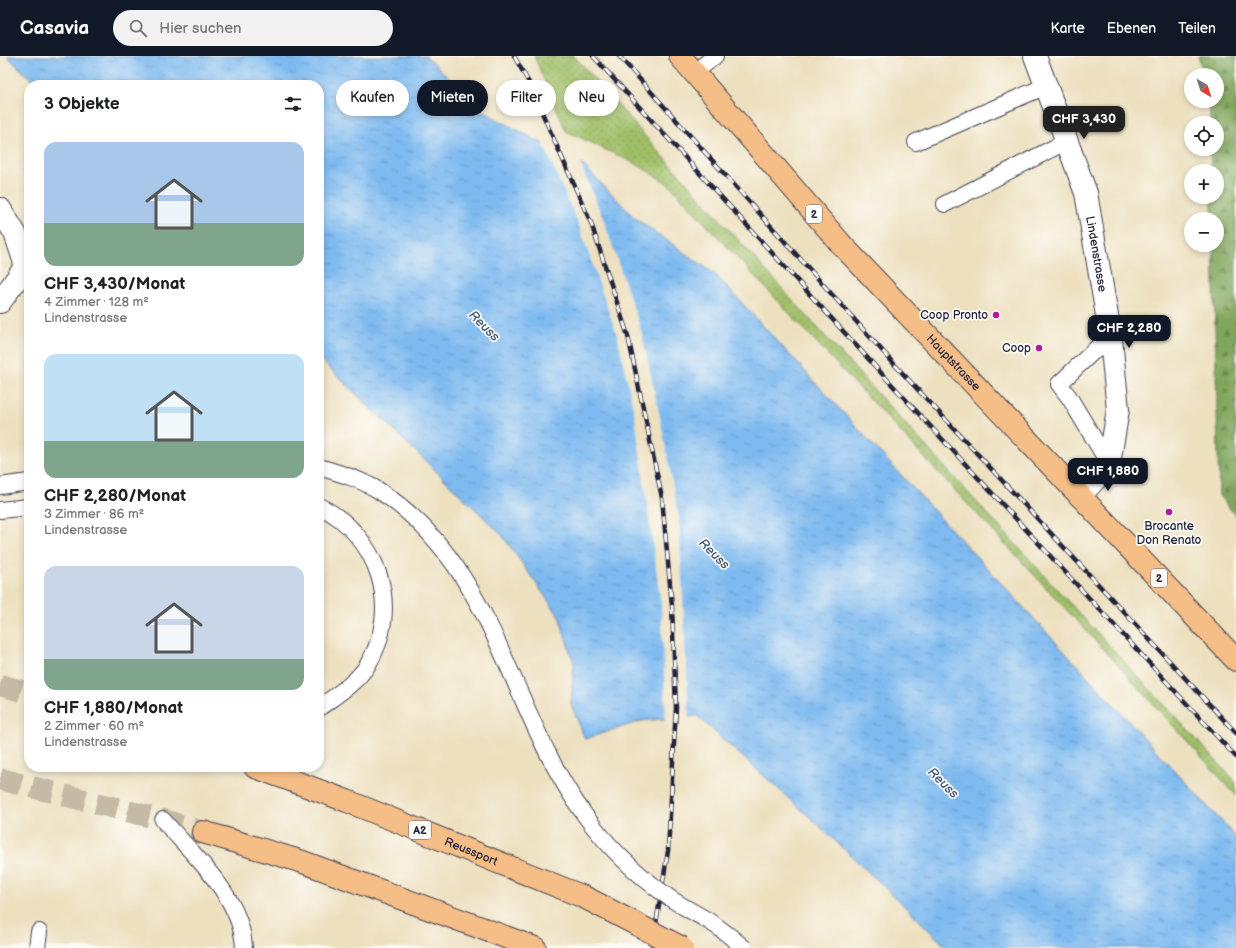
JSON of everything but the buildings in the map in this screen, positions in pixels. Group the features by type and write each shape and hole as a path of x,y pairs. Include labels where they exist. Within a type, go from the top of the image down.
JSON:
{"main road":[{"name":"Hauptstrasse","path":"680,56 841,244 1236,660"},
{"name":"Reussport","path":"269,772 347,801 584,897 682,948"},
{"path":"203,832 303,862 535,948"}],"street":[{"name":"Lindenstrasse","path":"1035,56 1086,193 1111,339 1118,410 1109,464 1080,496"},
{"path":"0,209 15,233 24,258"},
{"path":"0,302 24,271"}],"lane":[{"path":"694,73 715,56"},
{"path":"916,142 1046,86"},
{"path":"945,204 1067,141"},
{"path":"1109,464 1069,397 1059,384 1100,345 1111,339"},
{"path":"324,468 346,475 377,489 403,509 428,532 452,559 492,627 548,755 568,790 592,825 617,854 643,877 668,897 715,925 744,948"},
{"path":"0,486 24,483"},
{"path":"0,510 24,508"},
{"path":"324,508 332,512 350,528 367,547 378,570 383,592 383,617 378,643 366,667 339,693 324,704"},
{"path":"163,820 214,879 232,905 238,921 244,948"},
{"path":"36,948 39,932"}],"green space":[{"path":"534,56 574,56 595,80 564,80 564,116 619,116 619,107 902,421 1236,782 1236,795 1108,654 667,183 636,164 566,131 556,108 556,80 544,80"},
{"path":"1198,56 1236,56 1236,516 1219,496 1213,252 1224,252 1224,212 1212,212 1212,204 1224,204 1224,164 1211,164 1210,156 1224,156 1224,116 1210,116 1209,108 1224,108 1224,68 1202,68"}],"water":[{"name":"Reuss","path":"7,56 426,56 451,80 417,80 417,116 488,116 488,114 584,166 635,218 715,274 1236,837 1236,948 947,948 855,859 697,716 641,721 585,739 571,704 574,664 559,616 502,535 324,363 324,80 32,80"}],"pier":[{"path":"542,141 579,161 603,218 641,330 659,412 679,518 689,719 666,721 661,603 635,417 618,338 580,228"}],"tunnel":[{"path":"0,685 24,692"},
{"path":"0,779 163,820 203,832"}],"railway":[{"path":"514,56 528,81 591,223 628,336 662,498 672,606 676,708 668,851 652,948"},
{"path":"593,56 883,375 1236,757"},
{"path":"619,56 895,365 1236,733"}],"place":[{"name":"Coop Pronto","path":"996,315"},
{"name":"Coop","path":"1039,348"},
{"name":"Brocante Don Renato","path":"1169,512"}]}
